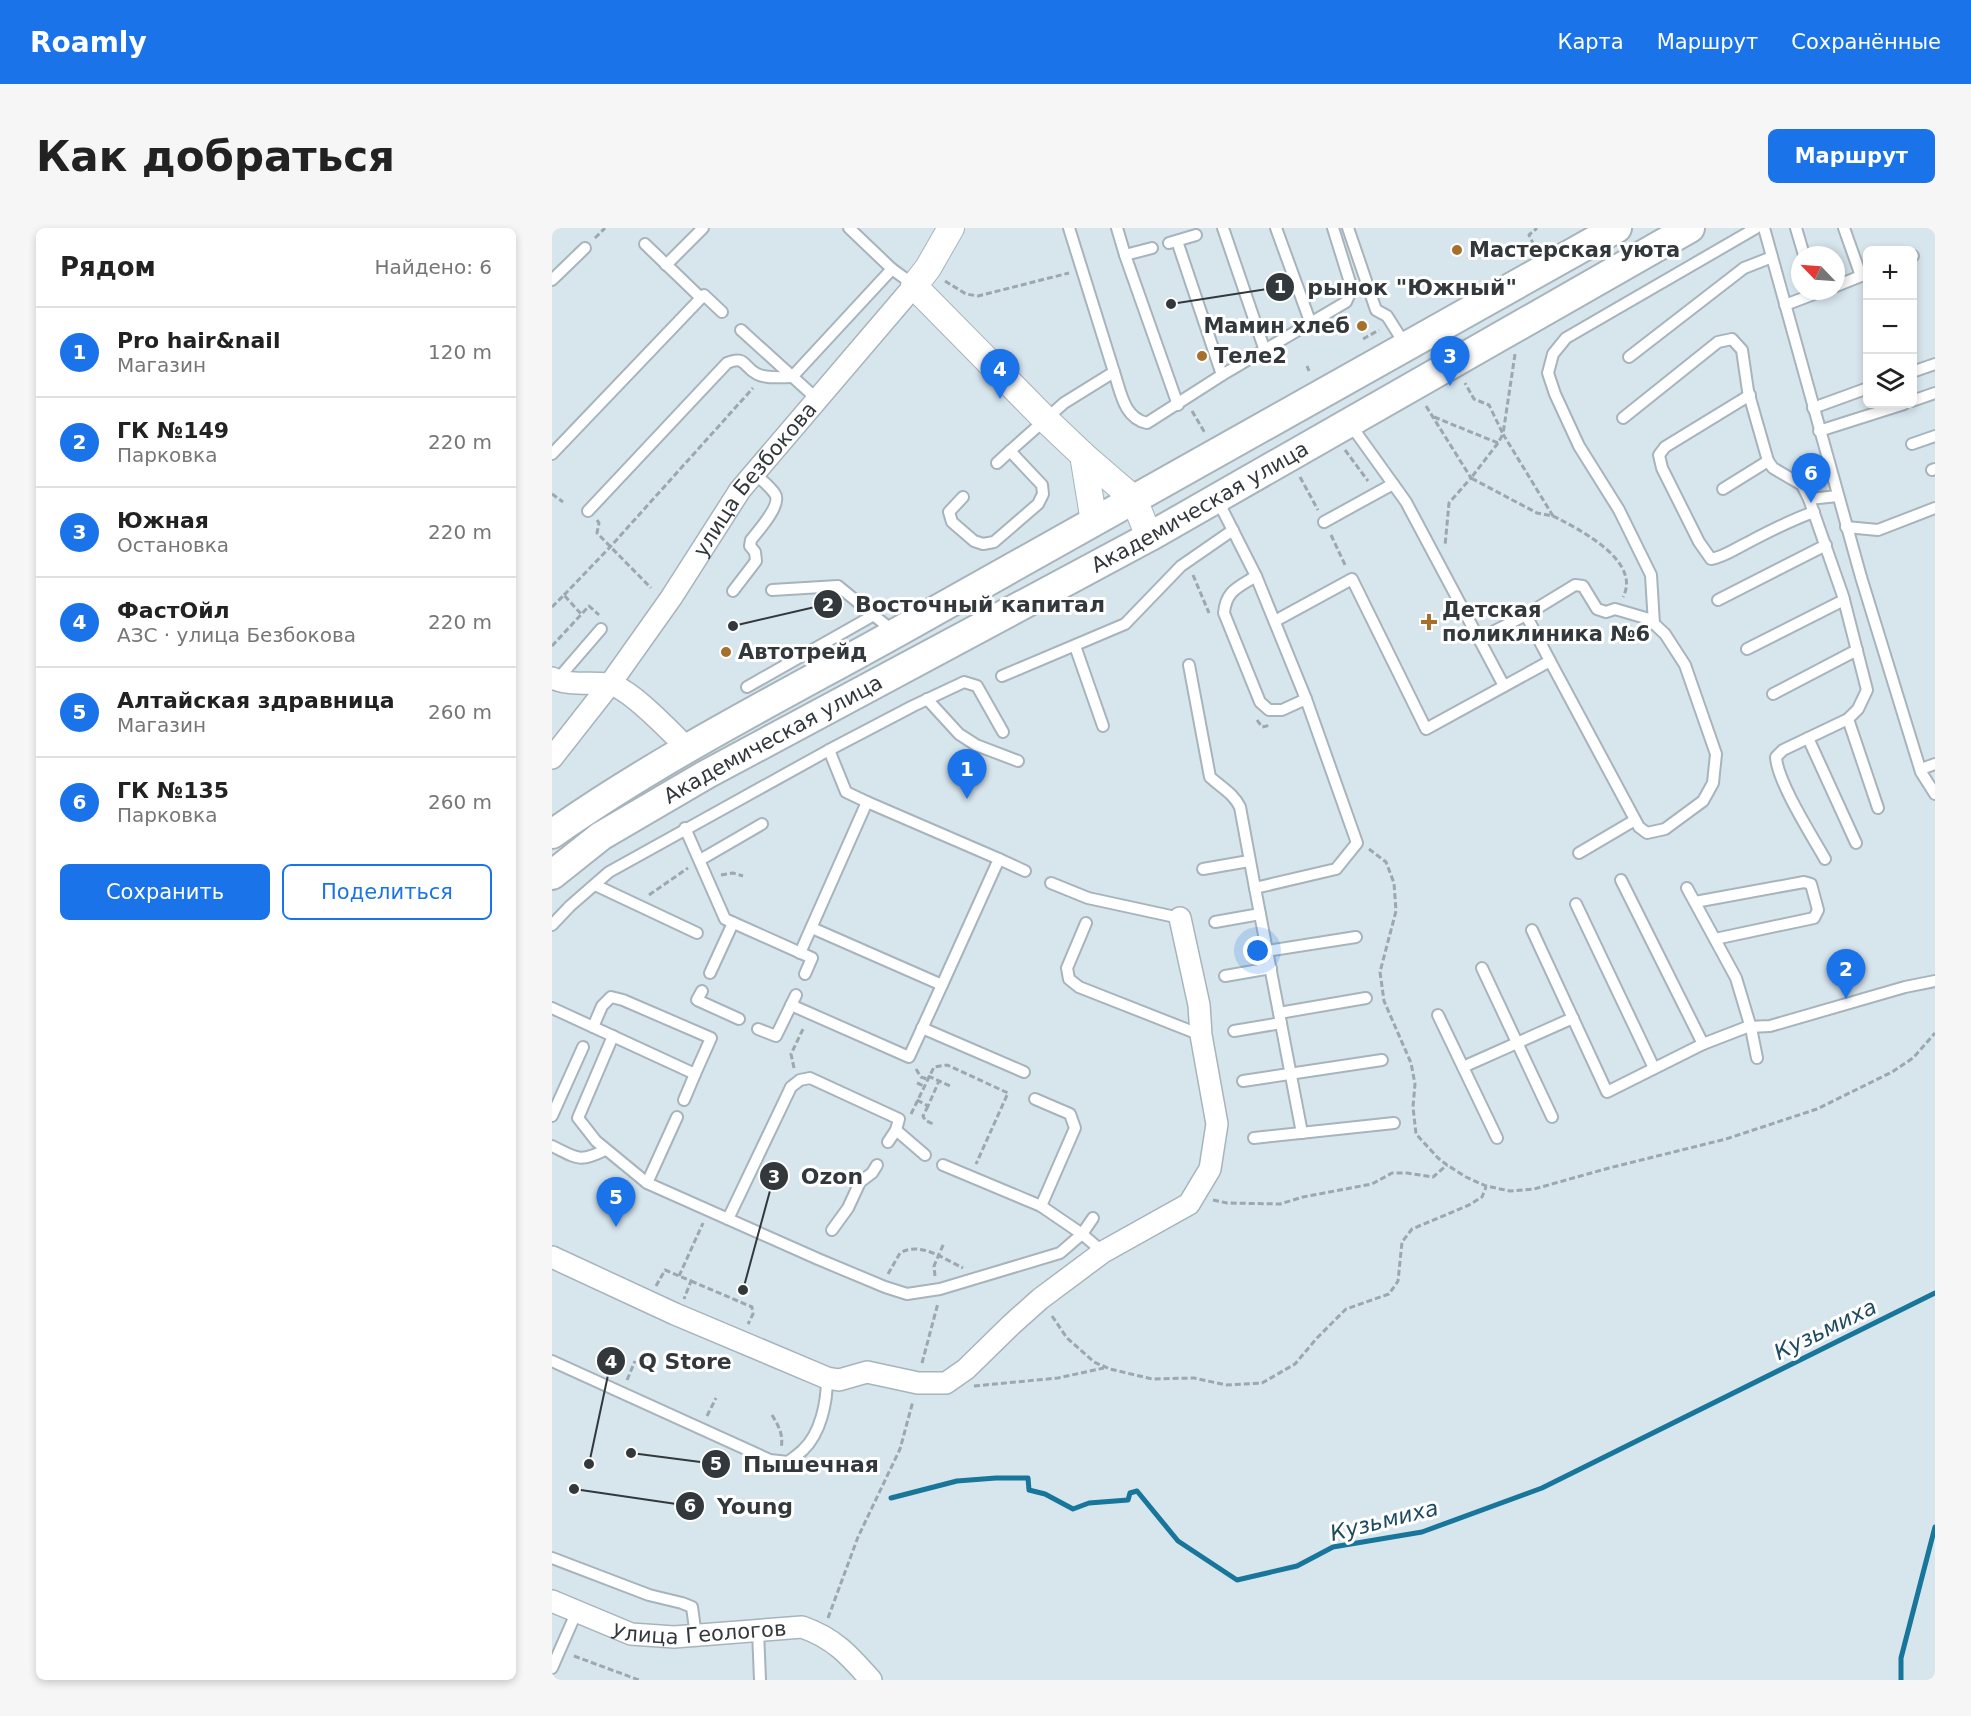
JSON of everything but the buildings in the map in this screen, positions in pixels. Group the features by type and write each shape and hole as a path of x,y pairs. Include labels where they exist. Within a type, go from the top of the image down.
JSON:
{"main road":[{"path":"552,834 687,748 1134,499 1205,446 1406,346 1617,228"},
{"name":"Академическая улица","path":"552,875 601,836 707,774 1216,499 1347,435 1690,228"},
{"path":"1205,446 1216,499"}],"street":[{"name":"улица Безбокова","path":"552,758 610,684 671,598 740,490 914,286 928,268 951,228"},
{"path":"914,286 1045,419 1134,499 1149,537"},
{"path":"1083,455 1094,522"},
{"path":"554,680 610,684 625,690 687,748"},
{"path":"552,1257 675,1314 827,1378 839,1380 867,1372 918,1383 946,1383 1040,1299 1103,1252 1189,1204 1210,1169 1216,1124 1201,1035 1199,1005 1180,918"},
{"name":"улица Геологов","path":"552,1601 631,1634 674,1637 802,1627 822,1634 849,1655 872,1680"}],"lane":[{"path":"666,265 703,228"},
{"path":"849,228 892,269 914,286"},
{"path":"1069,228 1126,407 1137,421 1147,423 1222,375 1346,302 1352,289 1333,228"},
{"path":"1117,228 1125,255 1182,402"},
{"path":"1276,228 1311,324"},
{"path":"1348,228 1376,310 1387,316 1406,346"},
{"path":"1654,624 1651,575 1619,510 1579,446 1554,394 1548,373 1553,354 1566,338 1756,228"},
{"path":"1764,228 1846,527 1921,769 1935,794"},
{"path":"1796,228 1801,246"},
{"path":"1844,228 1863,272"},
{"path":"1221,229 1265,351"},
{"path":"1196,235 1173,242 1222,375"},
{"path":"645,244 700,298"},
{"path":"552,280 585,248"},
{"path":"1125,255 1152,248"},
{"path":"1629,357 1744,268 1772,257"},
{"path":"792,377 892,269"},
{"path":"1845,281 1863,274"},
{"path":"552,454 700,298 704,295 722,312"},
{"path":"1785,305 1798,300"},
{"path":"741,330 817,399"},
{"path":"1623,417 1718,342 1732,339 1742,350 1750,395 1768,460 1773,468 1802,485 1809,499 1844,600 1867,690 1858,709 1848,719 1783,750 1776,757 1777,767 1825,859"},
{"path":"588,511 727,363 742,360 756,374 792,377"},
{"path":"1917,370 1935,364"},
{"path":"997,463 1064,403 1114,372"},
{"path":"1813,408 1863,390"},
{"path":"1917,399 1935,393"},
{"path":"1750,395 1665,447 1659,455 1662,468 1699,542 1711,559 1723,557 1794,519 1814,512"},
{"path":"1819,431 1891,408"},
{"path":"1347,435 1393,484 1406,502 1504,686"},
{"path":"1912,444 1935,436"},
{"path":"963,497 950,512 951,522 974,541 983,544 994,542 1038,504 1042,494 1041,485 1010,451"},
{"path":"1723,489 1768,460"},
{"path":"733,591 756,561 755,552 750,546 751,540 774,509 777,500 774,493 754,473"},
{"path":"1324,522 1393,484"},
{"path":"1809,499 1838,496"},
{"path":"1216,499 1256,576 1275,621 1306,699 1357,843 1336,869 1255,888"},
{"path":"1846,527 1878,530 1935,508"},
{"path":"1002,676 1125,624 1181,566 1233,530"},
{"path":"1718,600 1826,545"},
{"path":"1256,576 1230,592 1225,601 1224,613 1260,702 1269,710 1282,710 1306,699"},
{"path":"1275,621 1352,579 1426,729 1550,661"},
{"path":"1479,639 1526,615 1575,585 1583,586 1597,609 1606,612 1615,609 1649,619 1665,634 1685,665 1716,754 1713,783 1703,801 1665,830 1647,833 1639,827 1526,615"},
{"path":"772,590 838,586 896,633"},
{"path":"1747,649 1844,600"},
{"path":"747,687 874,615"},
{"path":"554,680 601,629"},
{"path":"1075,646 1103,726"},
{"path":"1773,694 1857,650"},
{"path":"1189,665 1210,777 1228,791 1240,807 1302,1132"},
{"path":"552,925 609,872 829,750 964,682 977,686 1003,732"},
{"path":"927,699 959,734 976,745 1018,761"},
{"path":"1848,719 1878,808"},
{"path":"1808,738 1856,843"},
{"path":"829,750 846,792 1025,871"},
{"path":"1921,769 1935,764"},
{"path":"800,953 867,802"},
{"path":"1579,854 1635,820"},
{"path":"700,860 762,824"},
{"path":"685,828 725,918 812,958 805,975"},
{"path":"758,1029 776,1036 793,1000 810,1013 909,1057 999,859"},
{"path":"1203,869 1249,861"},
{"path":"1621,880 1703,1044"},
{"path":"1695,902 1804,882 1811,884 1818,910 1814,918 1715,939"},
{"path":"1051,883 1088,897 1180,918"},
{"path":"595,885 697,933"},
{"path":"1687,888 1736,978 1758,1058"},
{"path":"1576,904 1654,1068"},
{"path":"1215,922 1260,914"},
{"path":"1086,922 1067,968 1069,979 1079,987 1201,1035"},
{"path":"710,973 733,923"},
{"path":"812,928 942,985"},
{"path":"1533,930 1607,1092 1703,1044 1751,1028 1770,1026 1905,987 1935,981"},
{"path":"1268,951 1356,937"},
{"path":"1225,976 1271,968"},
{"path":"1482,968 1552,1117"},
{"path":"702,991 697,1000 740,1019"},
{"path":"593,1027 602,1006 611,998 622,1000 711,1038 684,1100"},
{"path":"1234,1031 1366,998"},
{"path":"552,1008 695,1074"},
{"path":"1438,1015 1497,1138"},
{"path":"1463,1067 1573,1018"},
{"path":"922,1028 1024,1072"},
{"path":"613,1036 578,1118 605,1149 647,1183 883,1286 907,1294 940,1293 982,1276 1060,1253 1082,1234 1093,1218"},
{"path":"552,1116 583,1047"},
{"path":"1243,1081 1382,1060"},
{"path":"728,1219 791,1087 800,1080 810,1078 899,1119 896,1130 888,1142"},
{"path":"1035,1099 1070,1114 1075,1128 1041,1206"},
{"path":"647,1183 677,1117"},
{"path":"1254,1138 1394,1123"},
{"path":"896,1130 925,1155"},
{"path":"552,1146 579,1159 591,1157 605,1149"},
{"path":"832,1230 848,1208 860,1182 872,1173 877,1165"},
{"path":"944,1165 1041,1206 1082,1234 1103,1252"},
{"path":"552,1361 770,1460 788,1462 804,1449 814,1435 827,1398 827,1378"},
{"path":"552,1558 649,1595 693,1607 696,1636"},
{"path":"552,1668 576,1611"},
{"path":"758,1631 760,1680"}],"path":[{"path":"1534,245 1529,235 1537,228"},
{"path":"941,278 966,294 978,296 1082,269"},
{"path":"1363,339 1379,330"},
{"path":"1446,544 1449,503 1471,478 1503,434 1515,354"},
{"path":"1307,366 1309,371"},
{"path":"552,607 611,546 763,375"},
{"path":"1465,383 1474,399 1489,405 1503,434 1553,516"},
{"path":"1182,402 1205,446"},
{"path":"1425,405 1471,478 1537,513 1553,516 1590,535 1618,562 1627,576 1627,590 1615,609"},
{"path":"1432,416 1498,443"},
{"path":"1347,435 1376,493"},
{"path":"1298,473 1344,564"},
{"path":"552,494 563,502"},
{"path":"597,533 651,588"},
{"path":"564,595 582,615"},
{"path":"1357,843 1374,851 1386,862 1394,882 1396,911 1380,972 1384,1001 1411,1063 1415,1084 1413,1107 1416,1134 1437,1158 1466,1178 1486,1186 1510,1191 1534,1189 1726,1139 1780,1119 1817,1109 1892,1072 1913,1058 1935,1033"},
{"path":"708,882 733,873 743,876"},
{"path":"637,904 674,877"},
{"path":"791,1054 810,1013"},
{"path":"909,1118 934,1067 948,1065 1008,1093 970,1177"},
{"path":"921,1077 950,1086"},
{"path":"933,1124 925,1120 923,1116 939,1081"},
{"path":"917,1083 924,1086"},
{"path":"917,1100 928,1106"},
{"path":"1194,1195 1227,1203 1280,1204 1303,1197 1372,1184 1392,1173 1433,1177 1447,1165"},
{"path":"1040,1299 1067,1338 1094,1362 1106,1367 1152,1379 1194,1378 1226,1385 1262,1383 1295,1364 1346,1309 1389,1294 1398,1281 1402,1242 1412,1229 1469,1205 1482,1197 1486,1186"},
{"path":"679,1276 709,1210"},
{"path":"822,1634 858,1537 900,1449 940,1293 933,1270 944,1244"},
{"path":"883,1286 900,1253 907,1249 924,1249 982,1276"},
{"path":"662,1274 665,1270 752,1307 753,1314 746,1329"},
{"path":"690,1286 691,1281"},
{"path":"621,1392 635,1361"},
{"path":"957,1375 970,1386 980,1387 1058,1378 1106,1367"},
{"path":"701,1429 716,1398"},
{"path":"772,1415 780,1430 782,1444 777,1461"},
{"path":"559,1650 639,1680"}],"waterway":[{"name":"Кузьмиха","path":"891,1498 957,1481 996,1478 1028,1478 1029,1490 1045,1494 1073,1509 1089,1503 1128,1500 1130,1493 1137,1491 1178,1541 1237,1580 1297,1566 1333,1547 1422,1532 1542,1488 1935,1293"},
{"name":"Кузьмиха","path":"1901,1680 1901,1658 1935,1527"}],"place":[{"name":"Мастерская уюта","path":"1457,250"},
{"name":"рынок \"Южный\"","path":"1171,304"},
{"name":"Мамин хлеб","path":"1362,326"},
{"name":"Теле2","path":"1202,356"},
{"name":"Южная","path":"1450,386"},
{"name":"ФастОйл","path":"1000,399"},
{"name":"ГК №135","path":"1811,503"},
{"name":"Детская поликлиника №6","path":"1429,622"},
{"name":"Восточный капитал","path":"733,626"},
{"name":"Автотрейд","path":"726,652"},
{"name":"Pro hair&nail","path":"967,799"},
{"name":"ГК №149","path":"1846,999"},
{"name":"Алтайская здравница","path":"616,1227"},
{"name":"Ozon","path":"743,1290"},
{"name":"Пышечная","path":"631,1453"},
{"name":"Q Store","path":"589,1464"},
{"name":"Young","path":"574,1489"}]}
